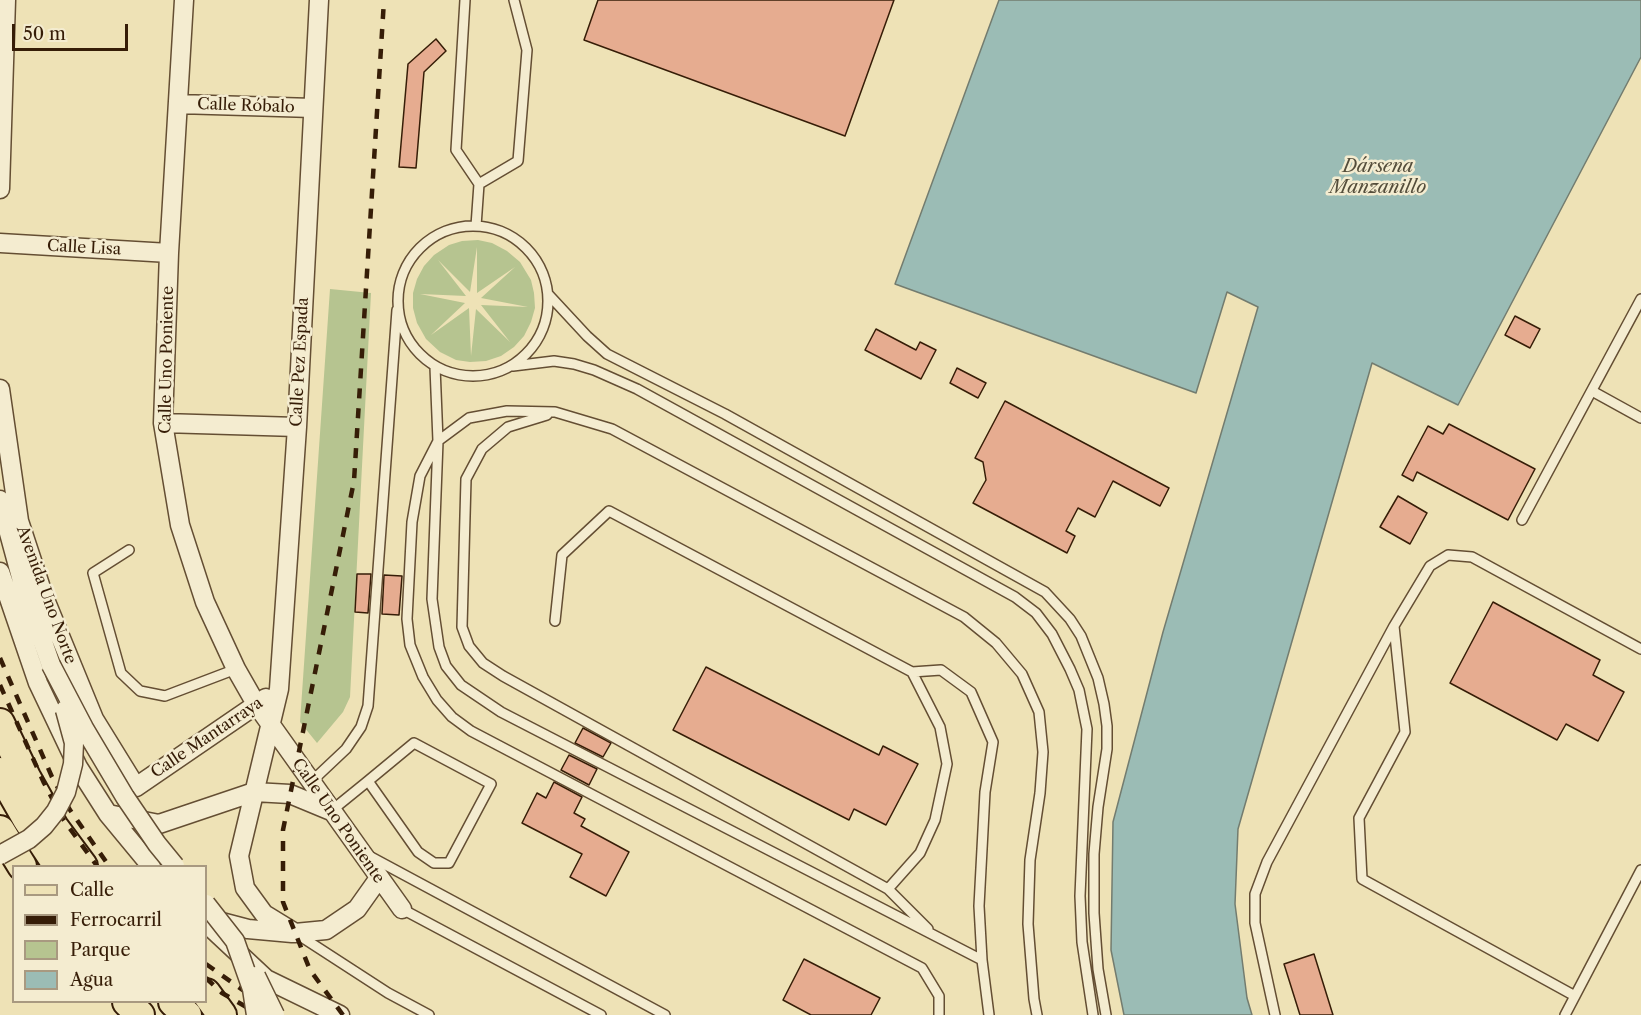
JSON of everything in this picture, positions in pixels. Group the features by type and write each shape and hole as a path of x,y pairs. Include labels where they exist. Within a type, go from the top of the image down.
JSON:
{"main road":[{"path":"4,733 54,827 82,865"},
{"path":"0,772 57,865"},
{"path":"0,830 21,865"},
{"path":"207,994 222,1015"},
{"path":"129,1003 140,1015"},
{"path":"174,1003 187,1015"}],"street":[{"path":"0,189 6,0"},
{"name":"Calle Uno Poniente","path":"184,0 169,253 164,423 180,525 205,602 236,669 256,704 402,909"},
{"name":"Calle Pez Espada","path":"254,792 279,689 297,427 319,0"},
{"name":"Calle Róbalo","path":"178,104 313,108"},
{"name":"Calle Lisa","path":"0,243 169,253"},
{"name":"Avenida Uno Norte","path":"0,389 19,520 40,586 94,719 136,787"},
{"path":"164,423 297,427"},
{"path":"0,500 22,581 51,664 74,743 73,764 66,792 56,811 29,839 0,855"},
{"path":"0,572 38,683 78,767 108,814 149,865"},
{"path":"51,664 84,728 125,797 174,865"},
{"name":"Calle Mantarraya","path":"136,787 279,689"},
{"path":"108,814 159,824 254,792 290,794 331,811"},
{"path":"254,792 239,856 245,888 264,914 295,933"},
{"path":"207,918 248,929 295,933 326,930 357,909 379,878"},
{"path":"207,905 245,955 275,1015"},
{"path":"207,924 266,979 340,1015"},
{"path":"235,941 252,990 256,1015"}],"lane":[{"path":"465,0 456,150 479,184 476,226"},
{"path":"479,184 518,161 527,50 514,0"},
{"path":"311,782 346,749 361,727 368,706 398,286 406,264 421,245 441,232 464,226 476,226 487,227 510,235 529,250 542,271 548,294 547,315 541,335 529,352 513,366"},
{"path":"548,294 587,336 608,354 725,414 1045,592 1070,619 1081,636 1098,678 1107,726 1107,748 1094,854 1094,913 1098,969 1106,1015"},
{"path":"1522,520 1641,298"},
{"path":"397,310 404,332 416,352 435,367 453,375 474,377 494,374 513,366 554,361 594,370 637,389 1015,597 1036,613 1052,634 1066,660 1079,690 1087,729 1080,896 1083,942 1094,1015"},
{"path":"435,367 438,441 432,599 439,647 446,666 461,686 501,712 982,960"},
{"path":"1592,391 1641,418"},
{"path":"939,1015 939,996 922,968 471,731 452,717 437,700 423,677 410,645 407,619 412,522 420,476 438,441 469,418 507,411 555,412 612,429 964,617 996,642 1022,674 1038,712 1043,752 1040,793 1030,860 1028,924 1037,1015"},
{"path":"555,412 508,427 482,449 466,479 462,627 469,646 483,663 502,676 888,889 934,935"},
{"path":"555,621 562,555 609,511 912,672 941,670 971,692 993,742 985,792 979,906 982,960 989,1015"},
{"path":"129,550 93,573 121,673 141,691 165,696 236,669"},
{"path":"1275,1015 1255,923 1255,894 1267,862 1394,627 1430,566 1448,555 1472,557 1641,649"},
{"path":"1394,627 1405,732 1359,818 1362,879 1575,996"},
{"path":"888,889 920,853 935,820 947,764 940,728 912,672"},
{"path":"331,811 414,743 491,784 449,863 434,863 418,852 368,781"},
{"path":"359,851 665,1015"},
{"path":"1565,1015 1641,870"},
{"path":"402,909 601,1015"},
{"path":"295,933 388,993 429,1015"}],"green space":[{"path":"478,240 492,243 507,251 520,262 531,280 534,293 535,308 524,336 501,356 486,361 456,360 440,352 426,339 417,323 413,308 413,293 424,266 434,255 449,245","holes":["477,247 477,293 515,267 481,298 528,307 481,305 510,342 476,309 471,356 469,308 431,335 465,303 420,294 466,296 438,260 470,292"]},
{"path":"330,289 371,293 350,697 343,712 317,743 300,722"}],"water":[{"name":"Dársena Manzanillo","path":"999,0 1641,0 1641,57 1458,405 1372,363 1238,829 1235,904 1247,998 1252,1015 1124,1015 1111,950 1113,822 1163,632 1258,307 1227,292 1196,393 895,284"}],"building":[{"path":"598,0 894,0 845,136 584,40"},
{"path":"436,39 446,51 424,72 416,168 399,167 408,64"},
{"path":"1515,316 1540,329 1530,348 1505,335"},
{"path":"876,329 916,350 920,342 936,350 921,379 865,350"},
{"path":"957,368 986,383 978,398 950,383"},
{"path":"1005,401 1169,488 1160,506 1113,481 1095,517 1078,508 1066,531 1075,536 1067,553 973,503 986,480 983,462 975,458"},
{"path":"1449,424 1535,469 1508,520 1417,472 1413,481 1402,475 1428,426 1443,434"},
{"path":"1398,496 1427,513 1410,544 1380,527"},
{"path":"357,574 371,574 368,613 355,612"},
{"path":"384,575 402,576 399,615 382,614"},
{"path":"1493,602 1600,660 1593,675 1624,692 1598,741 1566,724 1557,740 1450,683"},
{"path":"706,667 879,755 883,746 918,764 886,825 854,809 849,820 673,730"},
{"path":"583,728 611,743 603,757 575,743"},
{"path":"569,755 597,769 589,785 561,770"},
{"path":"554,782 582,797 574,813 585,819 581,826 629,852 606,896 570,877 582,854 522,823 537,793 546,798"},
{"path":"1314,954 1333,1015 1300,1015 1284,964"},
{"path":"804,959 880,998 871,1015 811,1015 783,1000"}],"railway":[{"path":"343,1015 310,970 283,902 283,830 354,481 384,0"},
{"path":"0,658 52,777 70,810 108,865"},
{"path":"0,685 44,783 63,819 96,865"},
{"path":"207,965 278,1015"},
{"path":"207,979 222,993 260,1015"}]}
